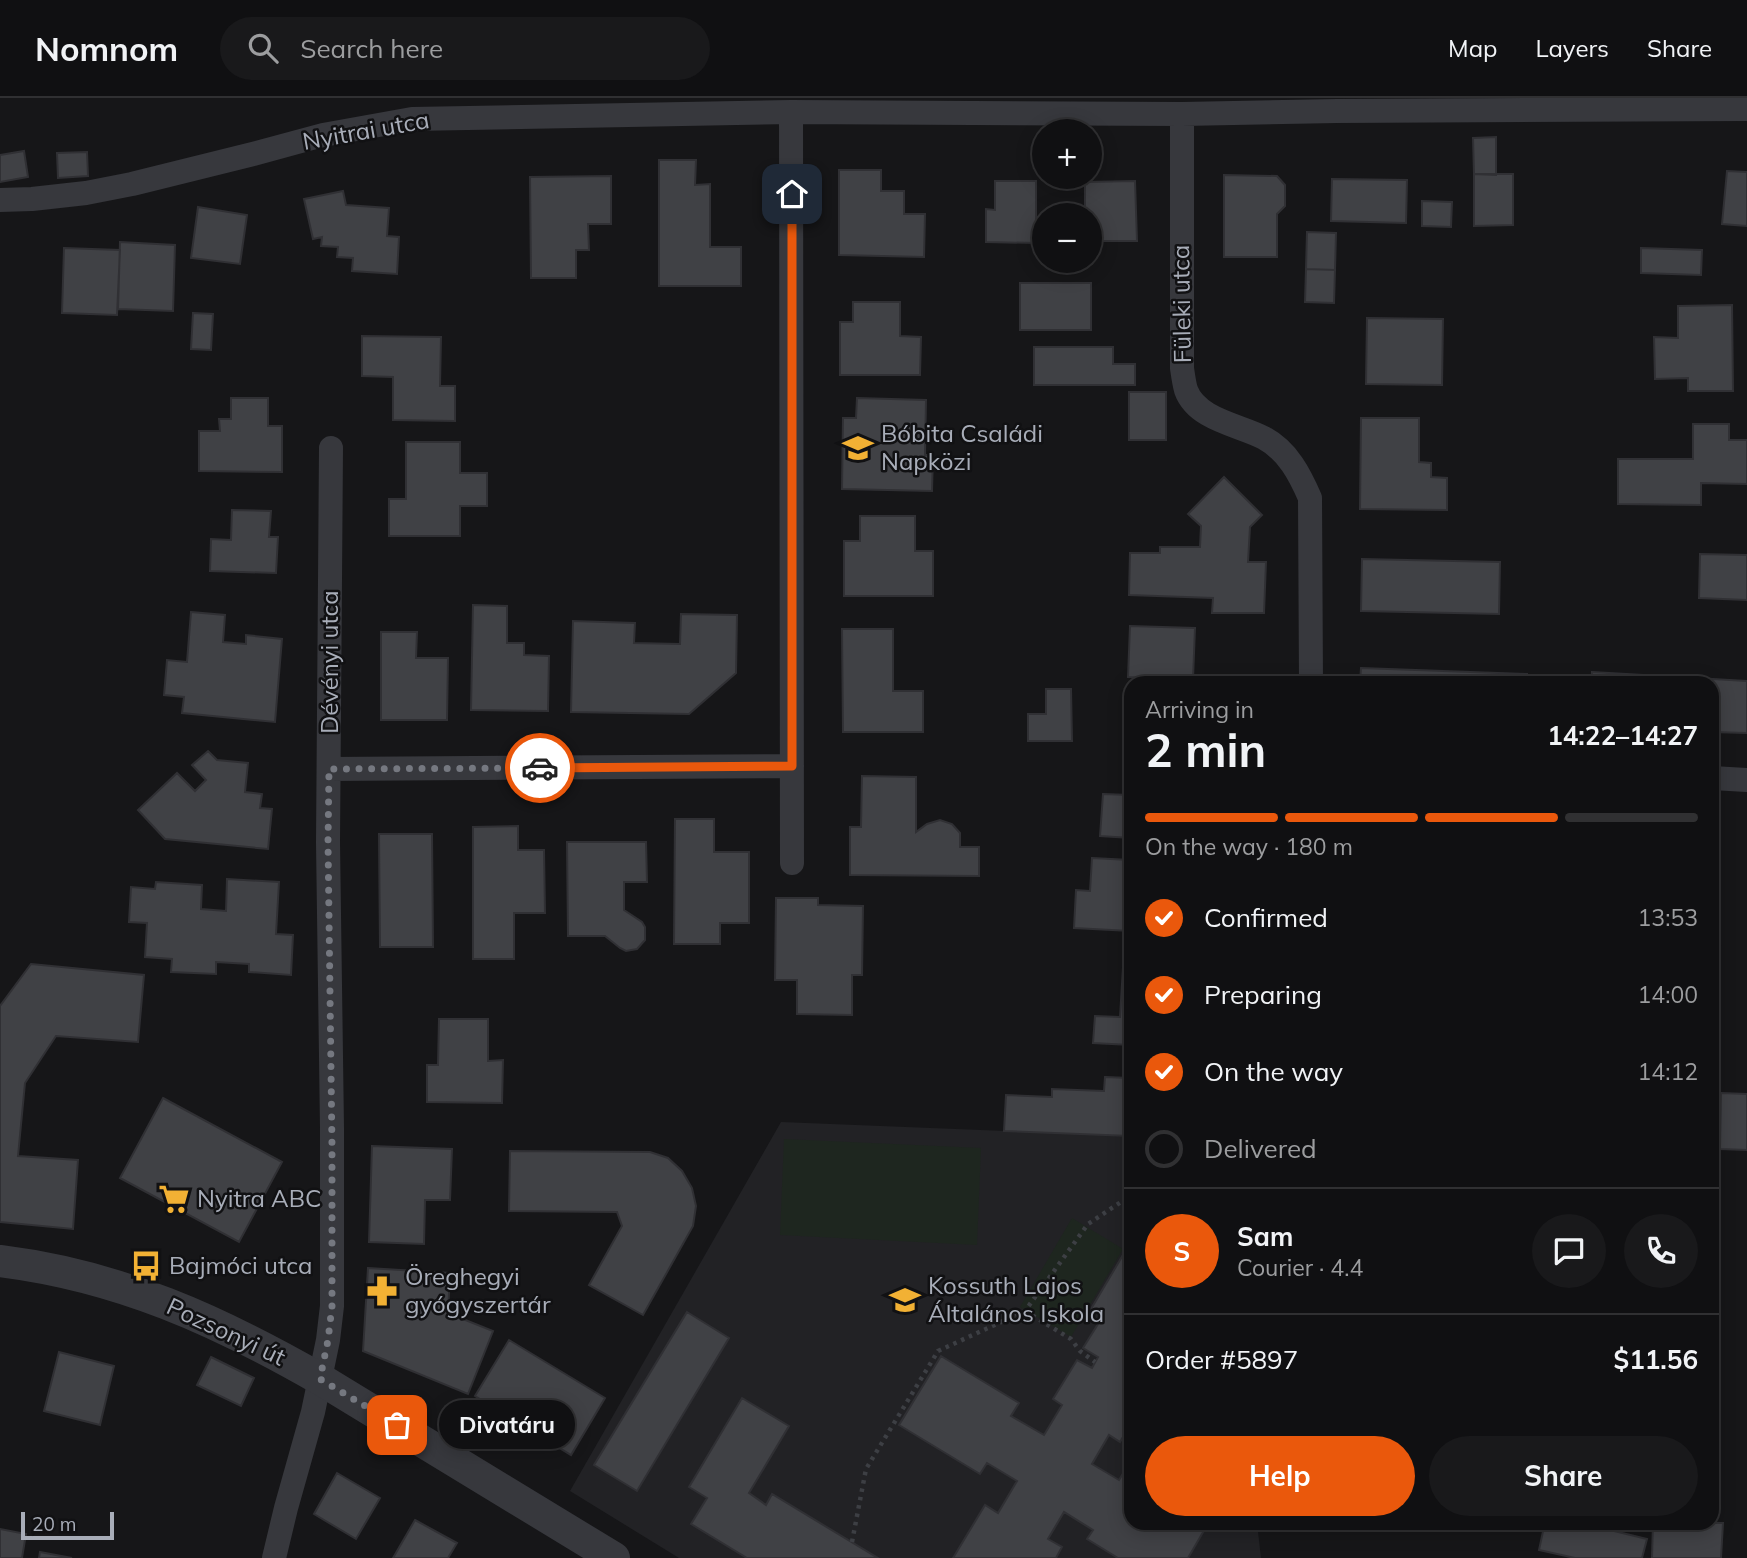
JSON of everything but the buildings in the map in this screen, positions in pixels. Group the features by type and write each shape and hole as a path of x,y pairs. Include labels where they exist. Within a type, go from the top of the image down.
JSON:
{"street":[{"name":"Nyitrai utca","path":"0,200 86,193 323,135 412,119 571,107 791,112 978,105 1182,114 1747,109"},
{"path":"791,112 792,863"},
{"name":"Füleki utca","path":"1182,114 1182,369 1187,392 1199,408 1217,419 1265,438 1282,452 1300,474 1310,498 1311,676"},
{"name":"Dévényi utca","path":"274,1558 320,1379 332,1306 328,842 331,448"},
{"path":"329,769 792,766"},
{"path":"1719,778 1747,780"},
{"name":"Pozsonyi út","path":"0,1261 94,1279 150,1297 221,1326 320,1379 614,1558"}],"path":[{"path":"852,1542 866,1469 938,1351 1025,1311 1088,1224 1124,1200"},
{"path":"1025,1311 1071,1339 1080,1351 1095,1362"}],"shaded area":[{"name":"Kossuth Lajos Általános Iskola","path":"781,1122 1124,1136 1124,1530 1258,1530 1261,1558 679,1558 570,1491"},
{"path":"784,1139 981,1148 977,1245 780,1235"},
{"path":"1072,1218 1123,1249 1071,1337 1020,1307"}],"way so far":[{"path":"397,1425 320,1379 332,1306 329,769 540,768"}],"place":[{"name":"Bóbita Családi Napközi","path":"858,448"},
{"name":"Nyitra ABC","path":"174,1199"},
{"name":"Bajmóci utca","path":"146,1266"},
{"name":"Öreghegyi gyógyszertár","path":"382,1291"},
{"name":"Kossuth Lajos Általános Iskola","path":"905,1300"},
{"name":"Divatáru","path":"397,1425"}],"route":[{"path":"540,768 792,766 792,194"}]}
